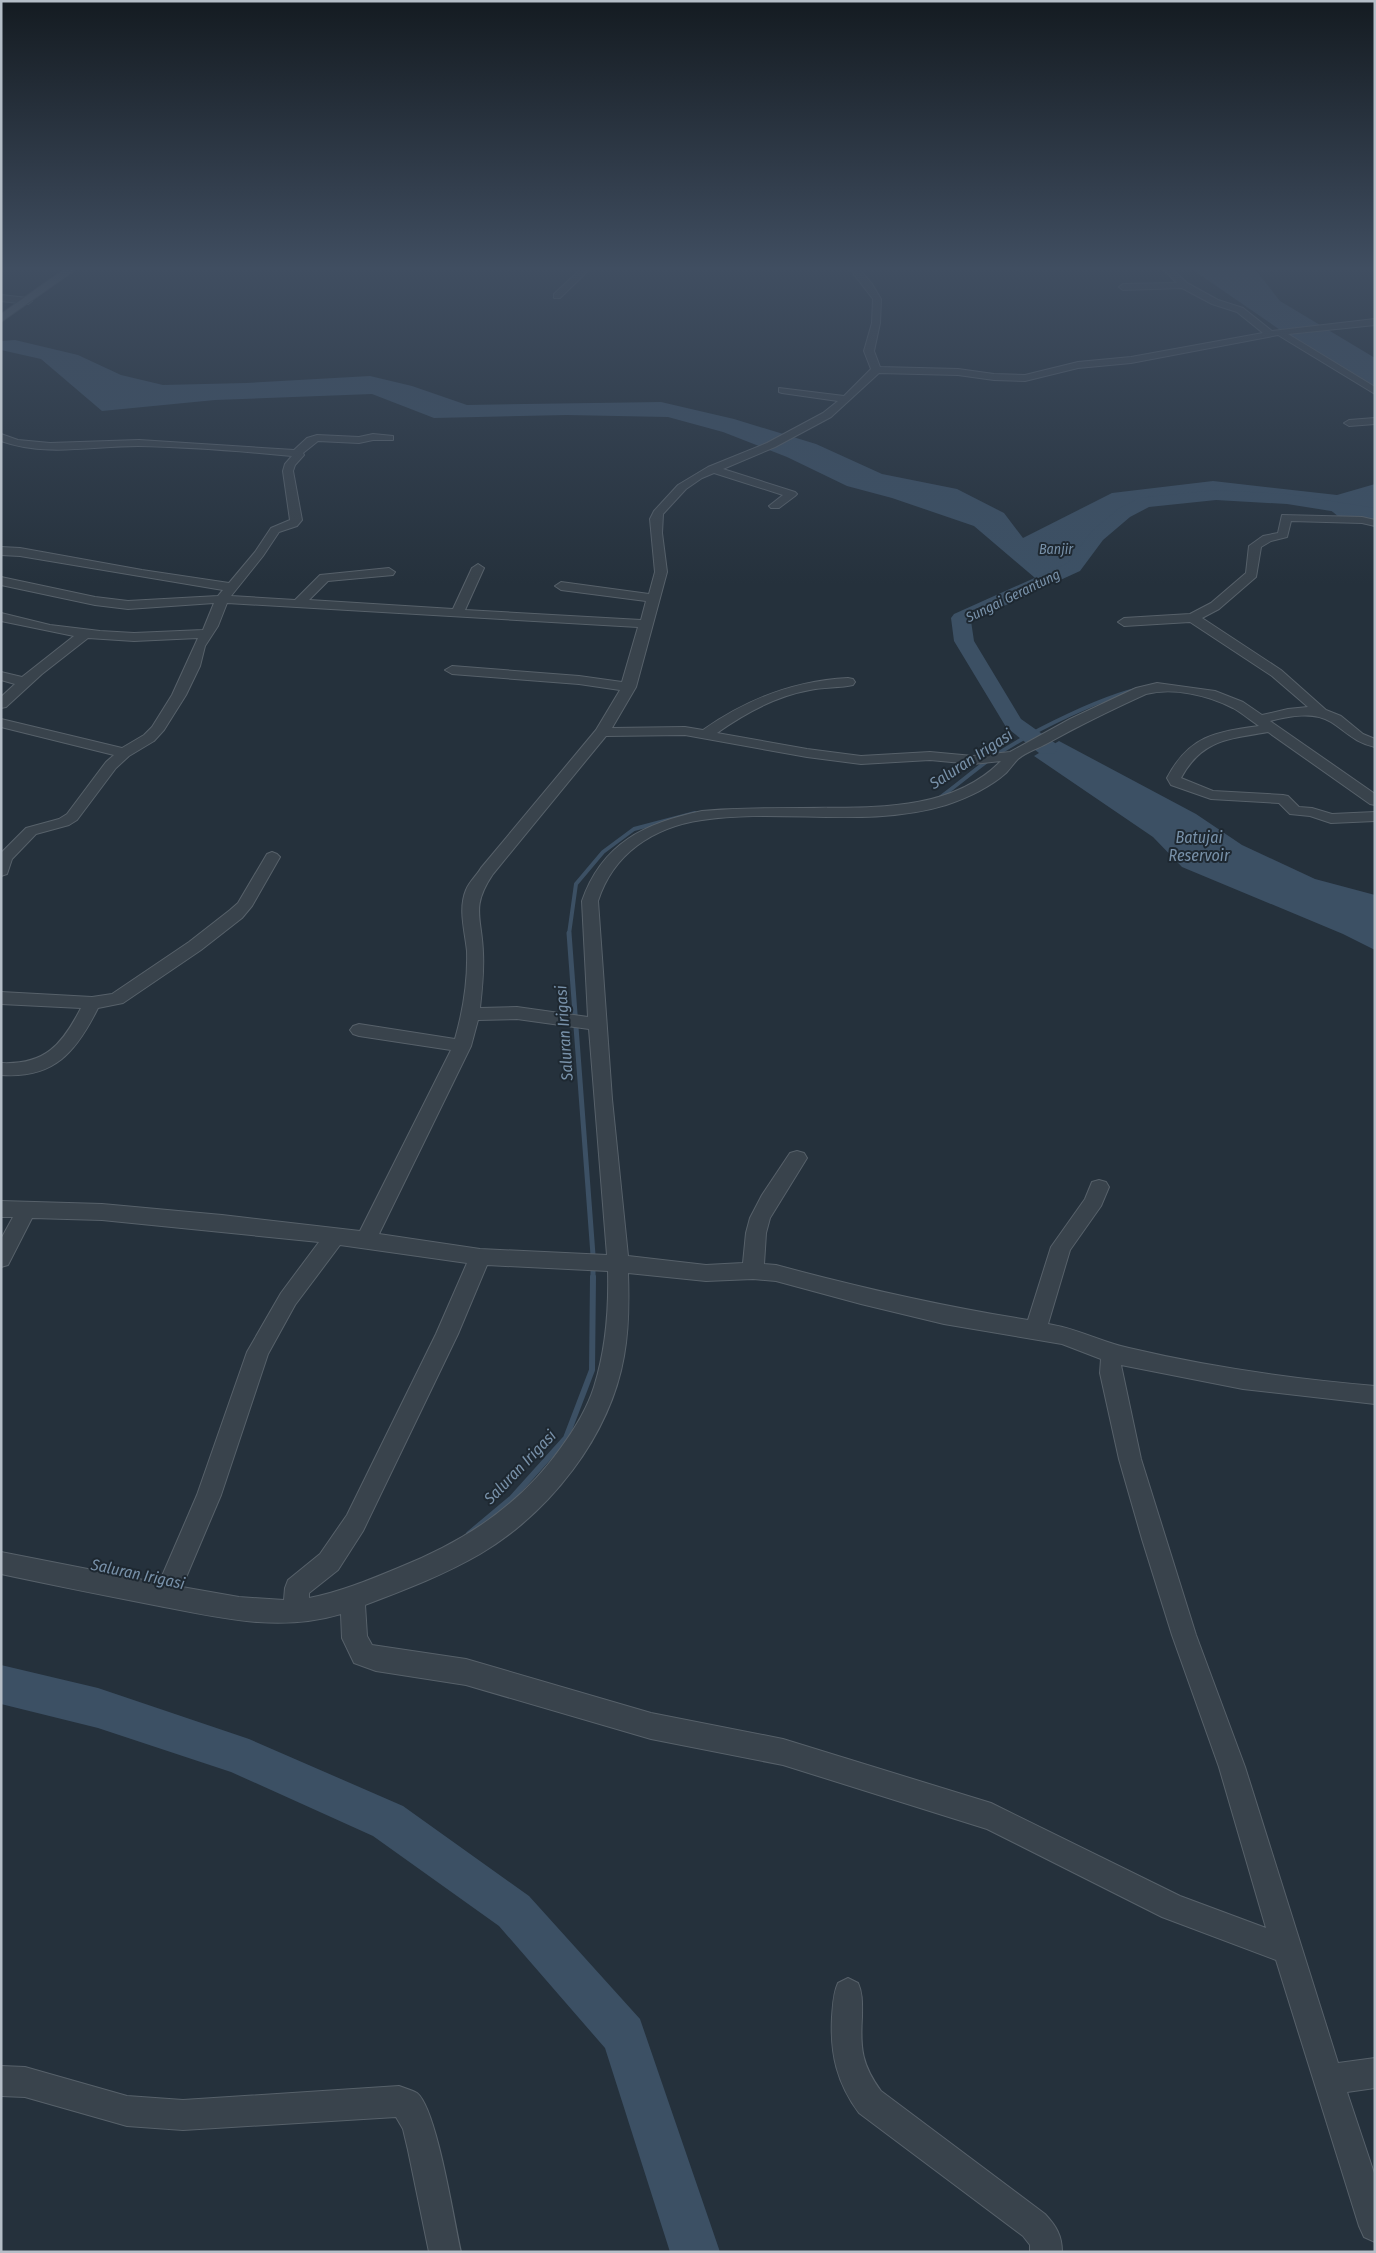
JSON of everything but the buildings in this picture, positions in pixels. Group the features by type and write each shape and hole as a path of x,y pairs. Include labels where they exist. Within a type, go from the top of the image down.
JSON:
{"street":[{"path":"366,1240 462,1046 470,1014 474,984 475,952 470,910 474,890 487,871 602,732 629,687 661,572 661,559 655,533 655,518 658,512 682,487 712,469 771,445 827,415 846,400 873,373"},
{"path":"966,373 994,377 1024,378 1043,373"},
{"path":"1345,373 1375,391"},
{"path":"781,395 803,394 846,400"},
{"path":"1349,424 1375,421"},
{"path":"1,437 27,443 66,446 136,443 296,454 311,440 317,438 359,440 373,437 389,438"},
{"path":"1,871 5,858 26,838 31,830 64,822 74,815 99,777 124,753 153,734 173,707 193,666 198,646 207,634 222,598 259,554 275,530 293,524 296,520 288,472 290,464 299,456 296,454"},
{"path":"712,469 790,492 790,497 775,506"},
{"path":"1124,622 1194,618 1215,606 1252,574 1255,546 1267,538 1283,535 1286,517 1362,520 1375,523"},
{"path":"1,551 20,552 230,587"},
{"path":"457,613 478,568"},
{"path":"298,604 324,578 389,572"},
{"path":"1,581 118,604 145,605 222,598 645,624"},
{"path":"561,586 654,598"},
{"path":"1,618 47,629 85,634 144,637 207,634"},
{"path":"1194,618 1289,682 1308,698 1321,713"},
{"path":"1,704 24,682 85,634"},
{"path":"452,670 579,680 629,687"},
{"path":"1,676 24,682"},
{"path":"706,734 748,708 786,691 806,685 848,682"},
{"path":"1101,699 1157,687 1188,689 1232,701 1341,766"},
{"path":"602,732 662,730 706,734 798,752 854,759 878,760 936,756 1004,757 1075,722 1123,693"},
{"path":"1375,743 1359,739 1336,719 1321,713 1302,712 1266,720 1211,739 1192,754 1179,768 1174,778 1176,782 1211,795 1283,799 1295,811 1312,812 1332,819 1375,816"},
{"path":"1266,720 1375,801"},
{"path":"1,724 124,753"},
{"path":"1,1563 229,1607 352,1598 429,1568 474,1546 506,1524 558,1471 578,1444 605,1388 613,1355 616,1325 607,1264 602,1092 591,924 592,894 602,872 624,848 642,835 674,821 702,815 889,811 938,804 987,780 1008,764 1004,757"},
{"path":"1,998 92,1003 110,1001 124,996 236,914 244,906 272,856"},
{"path":"1,1069 31,1068 53,1058 75,1033 92,1003"},
{"path":"470,1014 518,1013 541,1018 598,1024"},
{"path":"359,1030 462,1046"},
{"path":"753,1271 754,1246 758,1226 767,1206 796,1158"},
{"path":"1036,1330 1044,1297 1061,1247 1080,1223 1094,1200 1099,1187"},
{"path":"1,1209 139,1215 335,1236 480,1257 607,1264 706,1273 753,1271 800,1279 861,1296 944,1314 1071,1336 1113,1354 1174,1368 1333,1392 1375,1395"},
{"path":"1,1259 26,1210"},
{"path":"167,1595 209,1494 258,1352 288,1299 335,1236"},
{"path":"296,1602 329,1562 355,1523 448,1334 480,1257"},
{"path":"1113,1354 1110,1365 1111,1373 1130,1459 1154,1539 1184,1635 1232,1767 1287,1950 1375,2226"},
{"path":"352,1598 354,1627 359,1648 363,1654 376,1659 466,1672 651,1726 783,1752 982,1814 1172,1907 1287,1950"},
{"path":"848,1993 846,2056 852,2076 859,2088 870,2102 1034,2226 1045,2238 1046,2252"},
{"path":"1329,2079 1375,2073"},
{"path":"1,2081 25,2082 127,2111 182,2115 399,2101 406,2104 412,2114 429,2170 439,2230 445,2252"}],"water":[{"name":"Banjir","path":"58,373 117,373 163,385 246,383 370,376 412,386 467,405 661,402 734,419 816,444 882,474 957,489 1004,513 1023,538 1112,493 1213,481 1337,495 1375,484 1375,523 1346,523 1327,507 1287,499 1216,495 1145,502 1124,513 1097,536 1074,567 1041,583 974,526 892,498 847,486 787,457 723,432 668,417 567,415 434,418 372,394 215,400 102,411"},
{"path":"1343,373 1375,373 1375,395"},
{"name":"Batujai Reservoir","path":"1059,741 1196,814 1242,845 1315,879 1375,895 1375,950 1343,934 1182,867 1153,837 1034,756"}],"waterway":[{"name":"Sungai Gerantung","path":"1047,748 1013,723 964,641 961,618 1074,567 1097,536 1124,513 1145,502 1216,495 1287,499 1375,513"},
{"name":"Saluran Irigasi","path":"938,799 990,759 1025,737 1092,705 1115,696 1154,686"},
{"name":"Saluran Irigasi","path":"569,934 576,884 603,852 634,829 695,813"},
{"name":"Saluran Irigasi","path":"569,934 593,1255 593,1277"},
{"name":"Saluran Irigasi","path":"469,1534 512,1498 566,1438 592,1370 593,1277"},
{"path":"1,1684 98,1708 235,1753 388,1821 514,1911 624,2035 695,2252"}]}
